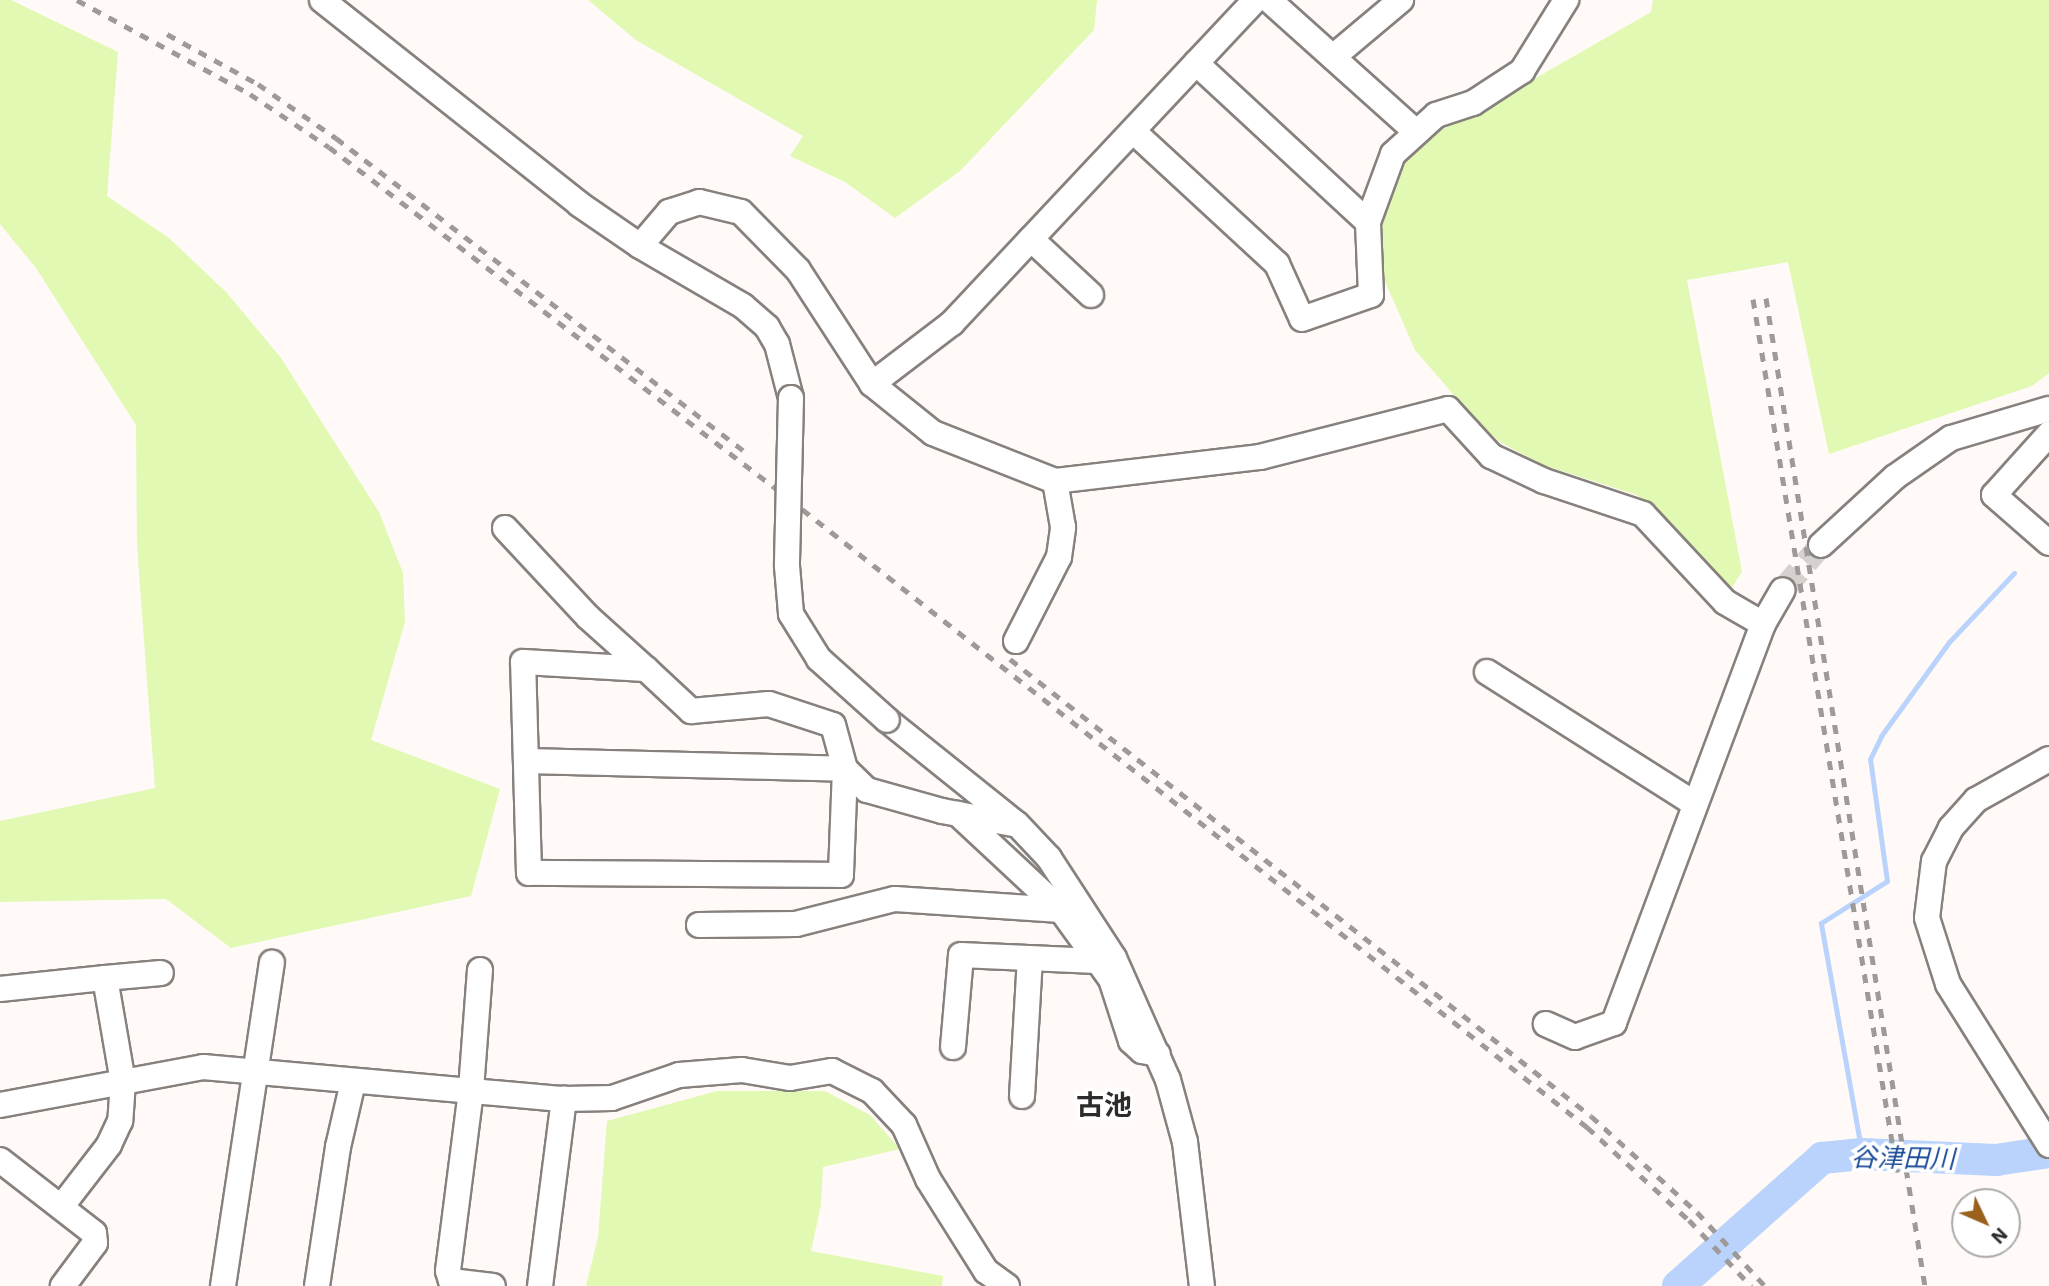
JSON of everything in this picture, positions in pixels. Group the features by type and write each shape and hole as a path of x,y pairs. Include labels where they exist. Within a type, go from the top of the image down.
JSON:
{"street":[{"path":"321,0 445,101 640,246 724,293 767,327 784,361 791,398 787,566 791,614 819,659 887,720 1017,824 1064,876 1133,994 1158,1054 1185,1142 1202,1286"},
{"path":"872,384 952,323 1255,0"},
{"path":"1269,0 1415,131"},
{"path":"1333,57 1401,0"},
{"path":"1133,131 1277,264 1302,319 1371,295 1368,222 1393,154 1415,131 1436,115 1482,98 1522,71 1566,0"},
{"path":"1196,63 1368,222"},
{"path":"640,246 669,212 699,202 741,212 798,271 872,384 933,433 1055,481 1260,457 1448,409 1491,456 1544,481 1643,514 1725,602 1763,624"},
{"path":"1031,239 1091,295"},
{"path":"1821,545 1895,477 1951,438 2049,409"},
{"path":"2049,434 1994,495 2049,543"},
{"path":"1016,641 1059,556 1063,527 1055,481"},
{"path":"505,528 588,617 646,669 691,711 769,704 834,725 845,769 841,875 529,873 523,662 646,669"},
{"path":"1546,1024 1575,1037 1614,1023 1763,624 1783,590"},
{"path":"1487,672 1695,804"},
{"path":"2045,1133 1948,984 1927,918 1934,861 1951,828 1976,800 2049,759"},
{"path":"526,761 845,769 867,790 958,814 1017,824"},
{"path":"958,814 1061,910 1118,995 1131,1041 1142,1051 1158,1054"},
{"path":"699,925 796,924 895,899 1061,910"},
{"path":"953,1047 961,955 1096,961"},
{"path":"1022,1096 1030,958"},
{"path":"223,1286 272,963"},
{"path":"480,970 471,1091 448,1271 451,1281 493,1286"},
{"path":"0,989 161,973"},
{"path":"61,1208 109,1145 120,1121 123,1082 105,978"},
{"path":"0,1105 203,1067 257,1075 564,1099 612,1098 679,1075 742,1070 790,1079 832,1071 872,1091 904,1125 928,1180 986,1271 1007,1286"},
{"path":"317,1286 338,1147 353,1082"},
{"path":"540,1286 564,1099"},
{"path":"0,1160 94,1233 95,1243 64,1286"}],"green space":[{"path":"0,0 11,0 118,52 107,196 169,238 227,293 281,358 379,512 403,573 405,622 371,740 500,789 471,896 231,948 166,899 0,902 0,821 155,788 137,546 136,425 36,268 0,224"},
{"path":"588,0 1097,0 1094,30 960,171 895,218 845,182 790,156 803,136 636,40"},
{"path":"1653,0 2049,0 2049,373 2032,386 1829,454 1788,262 1687,280 1742,572 1727,595 1672,523 1637,495 1543,465 1500,442 1472,416 1415,350 1376,261 1383,219 1407,144 1461,121 1651,12"},
{"path":"717,1091 825,1091 870,1115 900,1149 823,1167 821,1205 811,1251 943,1276 942,1286 586,1286 598,1237 607,1121"}],"waterway":[{"path":"1862,1154 1821,923 1887,881 1870,759 1881,736 1949,642 2014,573"},
{"name":"谷津田川","path":"1678,1286 1822,1158 1862,1154 1996,1160 2049,1152"}],"tunnel":[{"path":"1783,590 1821,545"}],"railway":[{"path":"77,0 250,94 329,147 774,487 1587,1127 1689,1220 1751,1286"},
{"path":"167,34 258,84 336,138 748,454"},
{"path":"1766,298 1925,1286"},
{"path":"1753,299 1897,1172"},
{"path":"1010,659 1591,1116 1697,1212 1765,1286"}],"district":[{"name":"古池","path":"1104,1105"}]}
